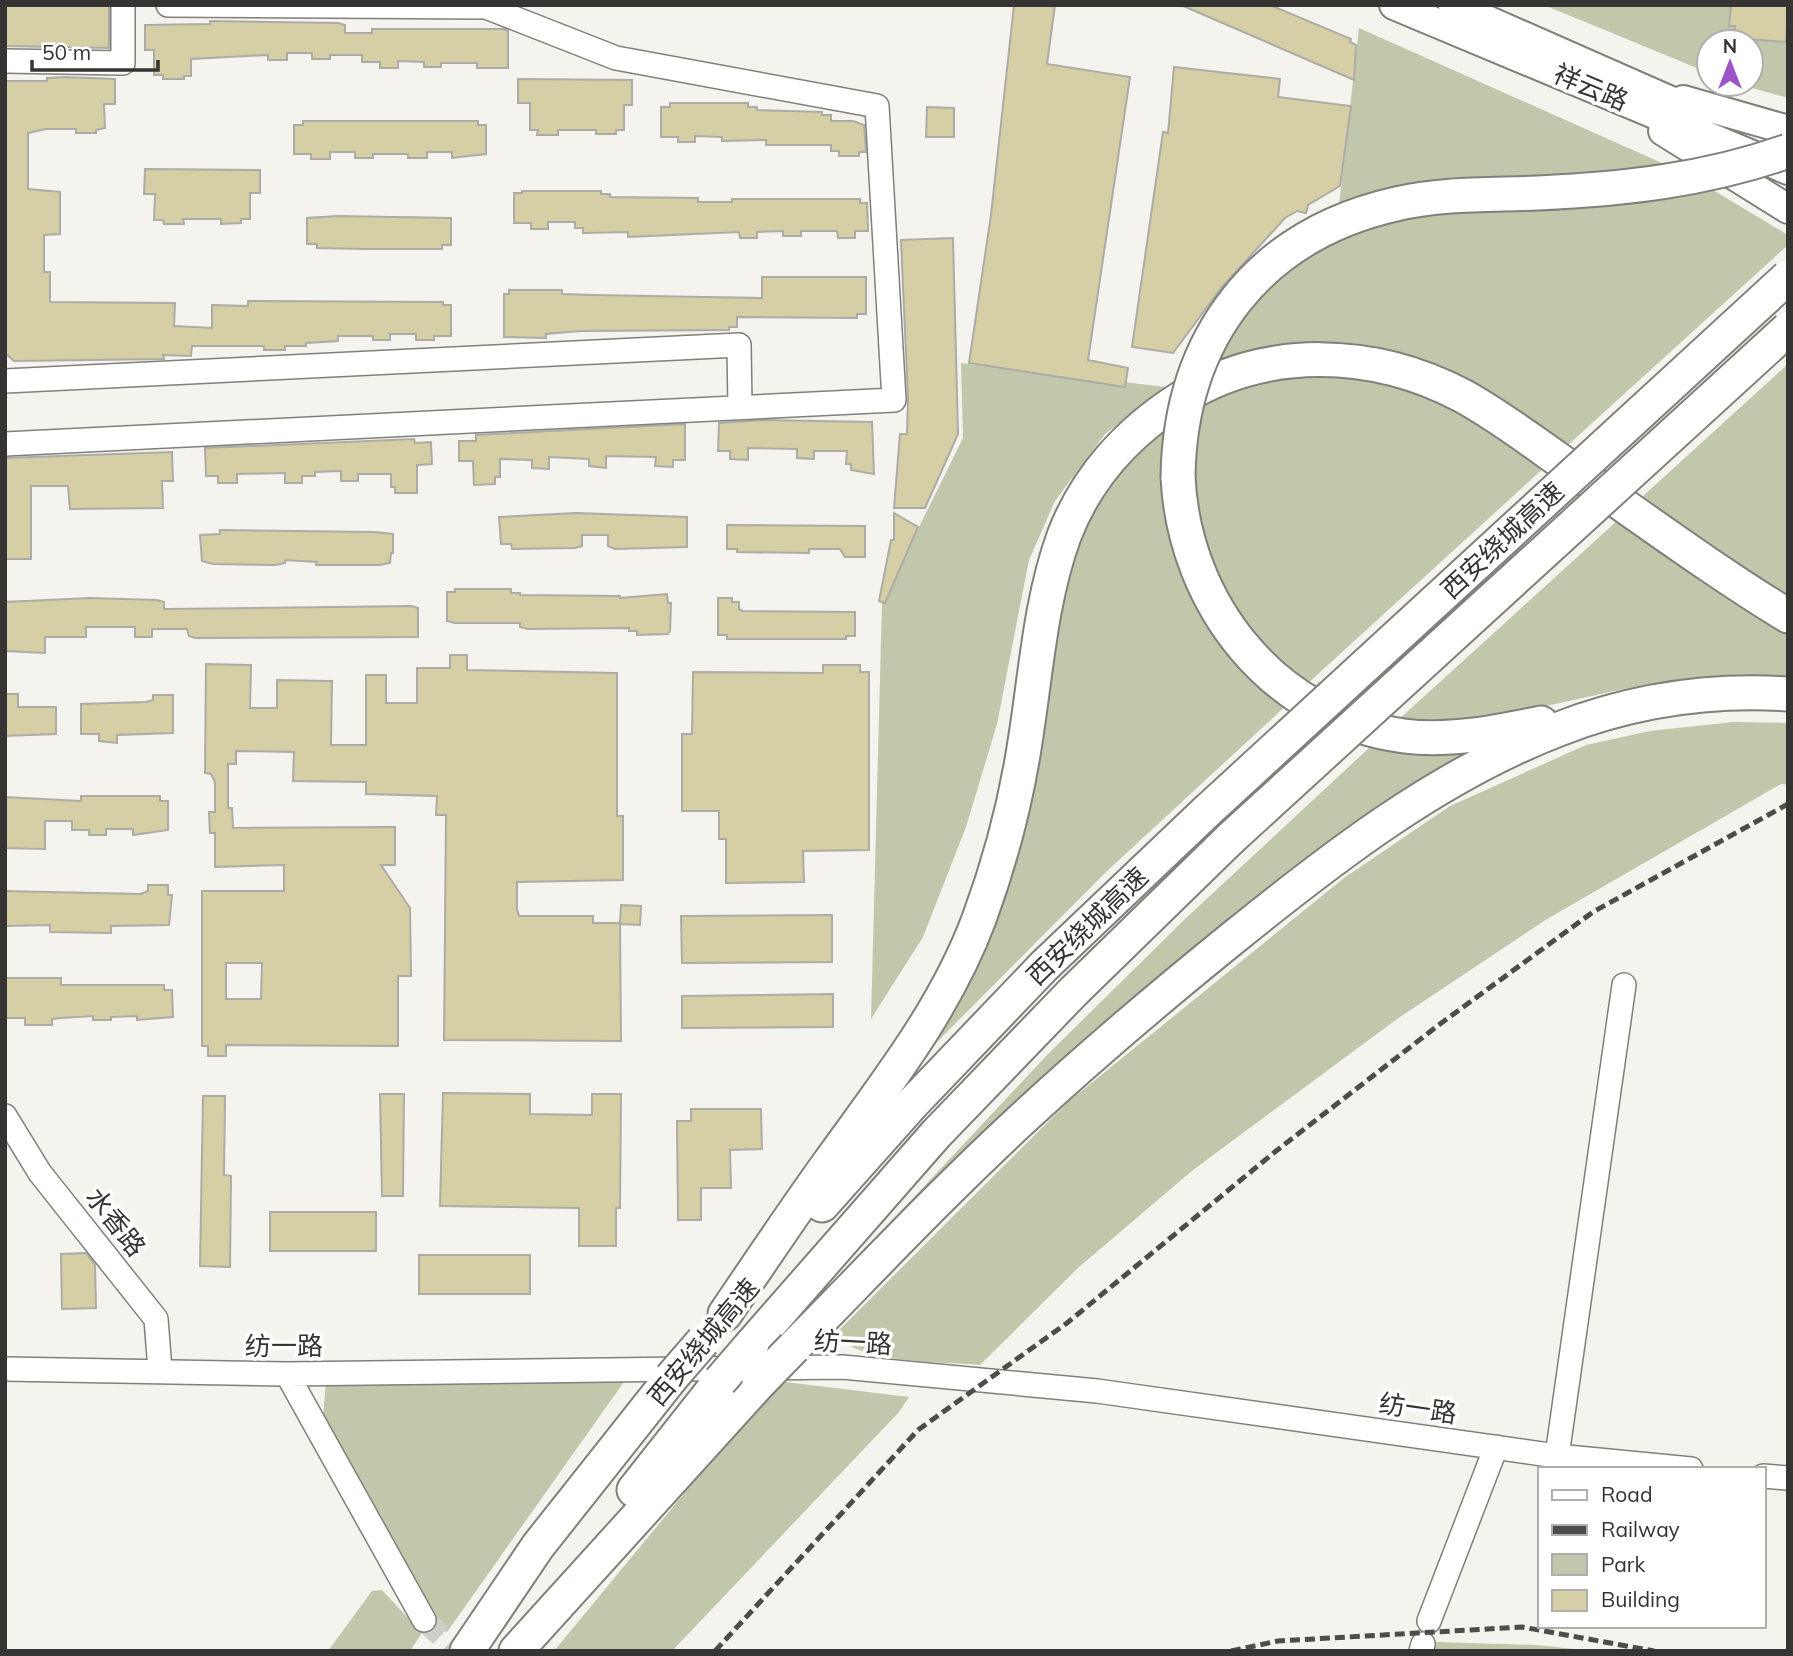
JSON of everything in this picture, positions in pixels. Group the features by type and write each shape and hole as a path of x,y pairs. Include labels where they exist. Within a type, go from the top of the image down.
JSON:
{"highway":[{"path":"1788,151 1750,164 1666,183 1424,199 1370,210 1328,225 1292,247 1260,273 1216,328 1189,387 1182,422 1178,477 1188,542 1198,573 1220,617 1272,676 1329,715 1385,733 1427,738 1481,734 1603,714 1649,703 1712,695 1788,694"},
{"name":"西安绕城高速","path":"467,1651 538,1546 671,1378 912,1104 1034,976 1207,811 1788,277"},
{"name":"西安绕城高速","path":"514,1651 720,1381 936,1134 1073,992 1231,838 1788,329"},
{"path":"725,1314 893,1077 958,968 979,918 1010,817 1049,592 1064,537 1083,497 1106,463 1155,414 1214,381 1276,363 1345,360 1365,362 1412,374 1488,412 1788,616"},
{"path":"514,1651 794,1347 1019,1122 1108,1041 1268,909 1430,794 1517,747 1603,714"}],"main road":[{"name":"祥云路","path":"1394,5 1788,170"},
{"name":"祥云路","path":"1453,5 1788,151"},
{"path":"1556,73 1671,136 1788,209"},
{"path":"1646,88 1788,130"}],"street":[{"path":"5,61 123,63 123,5"},
{"path":"5,444 894,400 877,106 616,58 486,7 168,5"},
{"path":"5,381 739,345 740,407"},
{"path":"1557,1456 1624,985"},
{"name":"水香路","path":"5,1116 40,1173 156,1319 160,1370"},
{"name":"纺一路","path":"5,1369 287,1374 842,1367 1097,1391 1557,1456 1670,1467"},
{"path":"287,1374 424,1620"},
{"path":"1429,1621 1496,1447"},
{"path":"1765,1476 1788,1478"}],"green space":[{"path":"1544,5 1788,5 1788,98 1765,92 1765,28 1695,28 1695,67"},
{"path":"1359,28 1673,168 1384,191 1339,205"},
{"path":"1703,184 1788,235 1788,245 1568,445 1479,388 1439,367 1399,352 1357,344 1313,342 1263,349 1207,364 1284,263 1383,216"},
{"path":"961,363 1166,387 1105,434 1055,501 1029,560 997,724 966,827 923,937 871,1019 882,602 963,438"},
{"path":"1788,364 1788,596 1642,497"},
{"path":"1344,374 1406,386 1464,414 1546,466 1306,685 1243,635 1190,514 1194,405 1223,392 1281,376"},
{"path":"1169,421 1172,525 1290,702 1106,872 932,1047 928,1039 959,987 1071,553 1105,487"},
{"path":"1618,520 1788,631 1788,676 1721,676 1671,681 1495,715 1397,721"},
{"path":"1733,722 1788,723 1788,785 1781,784 1547,919 1397,1019 1193,1170 1079,1267 980,1365 883,1356 865,1352 833,1336 1068,1102 1344,878 1450,806 1586,745 1650,731"},
{"path":"1369,748 1425,753 1475,748 862,1263 857,1258 1048,1054 1185,919"},
{"path":"626,1379 447,1632 432,1621 323,1417 326,1382"},
{"path":"777,1381 909,1397 899,1412 672,1651 554,1651"},
{"path":"382,1590 422,1633 410,1651 328,1651 372,1591"},
{"path":"1436,1642 1537,1645 1592,1651 1434,1651"}],"building":[{"path":"5,5 109,5 109,48 5,46"},
{"path":"1014,5 1055,5 1047,64 1130,77 1088,360 1128,368 1125,387 969,363 991,215"},
{"path":"1181,5 1270,5 1351,39 1350,42 1356,45 1354,80"},
{"path":"1788,5 1786,42 1765,40 1765,28 1729,26 1731,6"},
{"path":"210,21 338,23 345,25 345,33 372,33 372,29 504,29 508,31 508,68 477,68 477,63 441,63 441,67 424,67 424,62 398,61 398,68 380,68 380,62 362,62 362,55 330,55 330,59 312,59 312,53 287,53 287,60 268,60 268,55 191,59 191,76 184,76 184,79 163,79 163,75 154,75 154,50 145,50 145,25 210,24"},
{"path":"1174,67 1280,79 1278,97 1351,106 1340,186 1308,205 1306,213 1297,211 1285,218 1222,287 1173,353 1132,347 1163,132 1168,133"},
{"path":"47,78 115,79 115,104 104,104 105,128 96,130 96,133 76,133 76,129 46,129 28,133 28,189 60,192 60,234 44,235 44,272 50,272 50,302 175,303 174,326 212,328 212,305 248,306 248,301 443,302 443,305 451,305 451,336 416,340 416,334 390,334 390,340 373,340 373,336 338,336 338,341 285,346 285,350 264,350 264,346 192,346 191,356 163,355 164,359 14,361 5,353 5,81 47,81"},
{"path":"518,79 632,80 632,105 624,105 624,130 616,130 616,134 596,134 596,130 558,130 558,135 537,135 538,130 530,130 530,103 518,103"},
{"path":"670,103 748,103 748,107 757,107 757,110 822,112 822,115 831,115 831,121 853,121 864,125 866,152 859,152 859,156 839,156 839,151 831,151 831,145 766,145 766,140 722,141 722,137 695,136 695,142 678,142 678,137 661,137 661,107 670,107"},
{"path":"927,107 954,108 954,137 926,137"},
{"path":"303,121 478,121 478,125 486,125 486,154 452,158 452,152 427,152 427,158 408,158 408,154 373,154 373,158 355,158 355,152 330,152 330,159 311,159 311,154 294,154 294,125 303,125"},
{"path":"145,169 260,170 260,193 250,193 250,219 241,219 241,223 221,224 221,219 183,219 184,224 164,224 163,220 154,220 155,194 144,194"},
{"path":"601,191 601,194 610,194 610,197 698,198 698,202 732,202 732,199 860,199 860,203 867,203 868,231 855,231 855,238 838,238 837,231 801,231 801,236 783,236 783,231 757,232 757,238 740,238 739,232 628,237 628,232 583,233 583,228 575,228 575,222 548,222 548,229 531,229 531,223 514,223 514,193"},
{"path":"307,218 451,218 451,245 442,245 442,249 364,249 317,248 317,244 307,244"},
{"path":"953,238 958,434 925,508 894,508 900,434 907,434 908,399 901,240"},
{"path":"762,277 866,277 866,314 857,314 857,318 737,317 737,327 729,327 729,330 580,331 546,334 546,338 504,337 504,294 509,294 509,290 562,290 562,294 593,295 762,298"},
{"path":"764,420 872,422 874,474 851,470 851,464 846,464 847,451 814,451 814,459 797,458 797,449 748,448 748,460 730,459 730,451 718,451 719,423"},
{"path":"685,424 685,460 673,460 673,467 655,466 656,457 606,456 606,468 589,466 589,459 549,457 549,469 532,468 532,460 500,459 500,477 495,477 495,484 474,485 473,461 459,461 459,441 476,441 476,435"},
{"path":"414,439 415,443 431,442 432,464 417,465 417,493 395,493 395,487 391,487 391,474 358,474 358,481 341,481 341,471 315,472 315,476 302,476 302,483 285,483 285,473 237,474 237,483 218,483 218,476 206,476 205,448"},
{"path":"172,452 173,481 162,481 163,508 70,509 68,486 31,486 31,559 5,559 5,458"},
{"path":"576,513 687,517 687,547 615,549 608,546 608,535 582,535 582,546 575,548 512,549 511,544 501,544 499,517"},
{"path":"894,513 918,527 885,603 879,601 891,540 894,540"},
{"path":"727,525 865,526 865,557 845,557 840,549 809,549 809,553 737,552 737,549 727,549"},
{"path":"220,530 393,534 393,553 390,563 380,565 316,565 317,562 285,560 285,563 276,565 213,564 202,561 200,535 220,534"},
{"path":"455,589 511,589 511,593 520,595 620,598 667,594 668,603 671,603 670,631 668,634 637,635 637,631 629,631 629,628 528,629 520,627 520,623 455,623 447,621 447,592 455,592"},
{"path":"90,598 157,600 164,602 164,609 412,606 418,608 418,637 195,638 189,636 187,629 152,629 152,637 135,637 135,627 86,627 86,637 45,637 45,653 5,651 5,602"},
{"path":"718,598 732,598 732,602 739,602 739,609 743,611 855,612 855,636 846,636 846,639 727,639 727,635 718,635"},
{"path":"450,655 467,655 467,670 617,673 617,816 623,816 623,880 517,882 517,909 519,916 593,916 593,923 620,923 621,905 641,906 640,925 620,924 621,1041 444,1040 446,815 436,815 437,796 366,794 366,782 293,781 294,752 236,751 236,764 228,764 228,808 232,808 233,828 395,827 395,865 381,865 410,908 411,976 398,976 398,1046 226,1045 226,1056 208,1056 208,1046 202,1046 202,891 284,891 284,865 215,867 215,833 210,833 209,812 215,812 215,782 211,774 205,773 206,664 251,665 250,708 277,708 277,680 332,681 331,745 366,745 366,675 386,675 386,703 417,703 417,668 450,668","holes":["226,963 262,963 261,999 226,999"]},
{"path":"823,665 860,665 860,672 869,672 869,850 803,851 804,882 726,883 726,839 719,839 719,811 682,811 682,734 692,734 693,672 823,673"},
{"path":"5,694 18,694 18,707 56,707 56,734 5,736"},
{"path":"153,695 173,695 173,733 117,735 117,743 99,741 99,734 81,734 81,704 146,702 153,700"},
{"path":"81,796 160,796 160,801 168,801 168,830 133,835 133,829 106,829 106,835 89,835 89,830 72,830 72,821 45,821 45,849 5,848 5,797 81,801"},
{"path":"148,885 168,885 168,895 172,895 169,925 111,926 111,933 50,932 50,925 5,926 5,891 141,894 148,891"},
{"path":"832,915 832,962 682,963 681,916"},
{"path":"5,978 61,978 61,985 164,985 164,990 172,990 173,1017 137,1020 137,1016 93,1020 93,1016 52,1019 52,1025 25,1025 25,1018 5,1018"},
{"path":"833,994 833,1027 682,1028 682,996"},
{"path":"443,1093 530,1094 530,1114 592,1115 592,1094 621,1094 620,1208 616,1208 616,1246 579,1246 579,1208 440,1206"},
{"path":"380,1094 404,1094 403,1196 382,1196"},
{"path":"203,1096 225,1096 224,1175 231,1176 230,1267 200,1266"},
{"path":"691,1109 761,1109 762,1149 730,1150 731,1188 701,1188 701,1220 678,1220 677,1121 691,1121"},
{"path":"270,1212 376,1212 376,1251 270,1251"},
{"path":"86,1253 95,1265 96,1308 62,1309 61,1254"},
{"path":"419,1255 530,1255 530,1294 419,1294"}],"tunnel":[{"path":"424,1620 458,1651"}],"railway":[{"path":"715,1651 918,1430 1067,1323 1276,1151 1440,1024 1593,912 1788,804"},
{"path":"1231,1651 1278,1641 1522,1627 1654,1651"}]}
